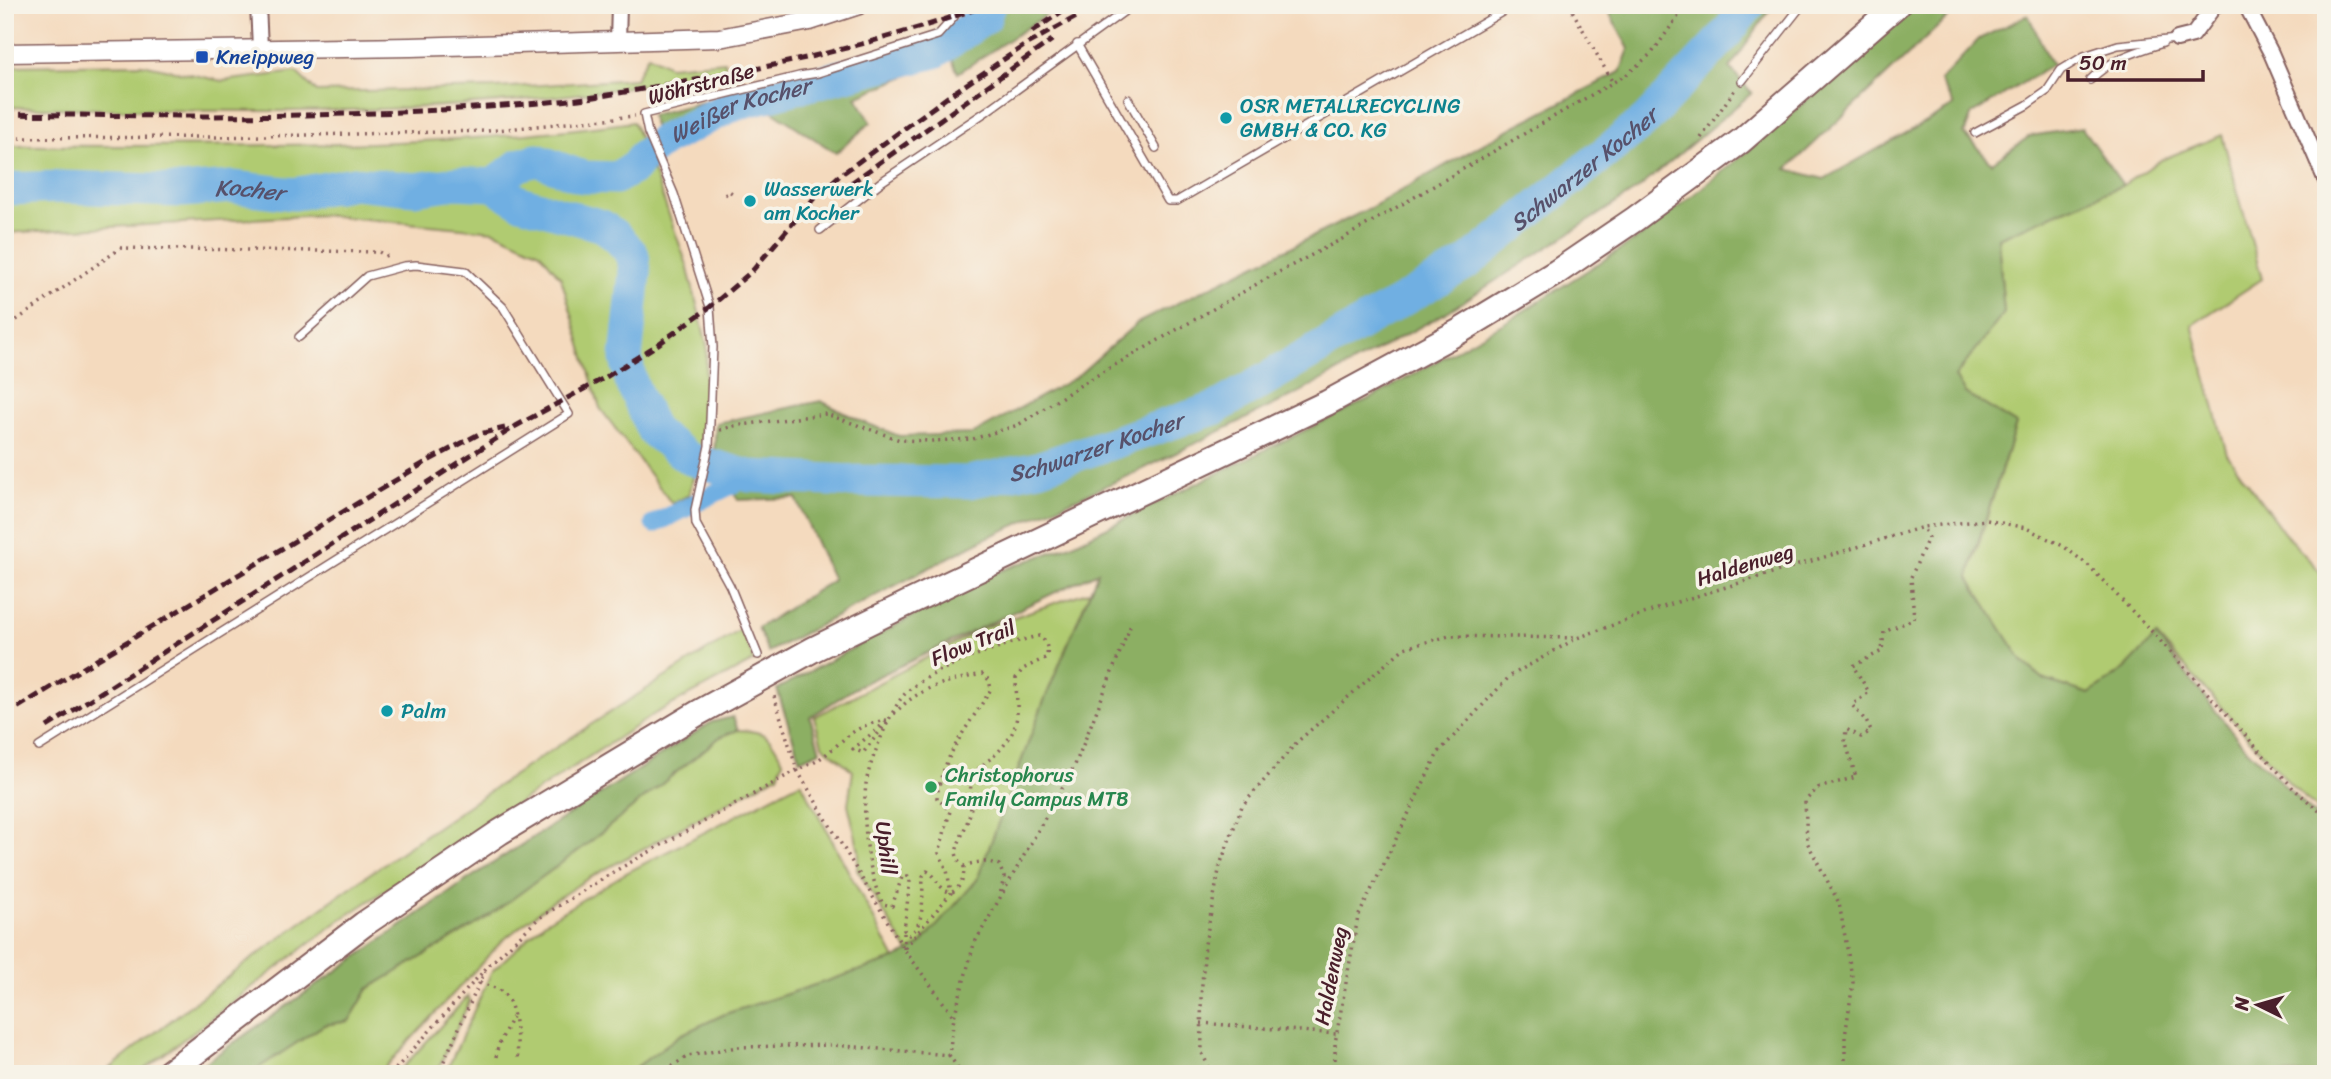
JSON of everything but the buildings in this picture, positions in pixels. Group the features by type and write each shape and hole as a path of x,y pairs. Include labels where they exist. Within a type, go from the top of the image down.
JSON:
{"highway":[{"path":"167,1074 364,924 500,831 698,713 814,649 1327,403 1460,331 1557,272 1636,219 1741,141 1897,5"}],"street":[{"path":"258,5 261,48"},
{"path":"618,42 619,5"},
{"path":"5,53 719,38 817,12 859,5"},
{"path":"2177,39 2193,35 2215,5"},
{"path":"2246,5 2271,53 2326,181"}],"lane":[{"name":"Wöhrstraße","path":"758,655 730,586 696,524 695,510 709,446 713,347 710,307 674,194 648,133 644,114 818,73 938,35 954,17 957,5"},
{"path":"820,230 881,182 988,111 1133,5"},
{"path":"1077,44 1168,201 1177,201 1514,5"},
{"path":"1742,81 1802,5"},
{"path":"2090,80 2104,66 2121,57 2177,39"},
{"path":"1975,133 2047,91 2061,70 2084,56 2118,45 2177,39"},
{"path":"1128,99 1156,148"},
{"path":"39,747 569,414 503,307 465,271 404,266 368,276 299,337"}],"path":[{"path":"1569,5 1613,83"},
{"path":"709,434 734,426 826,414 900,440 973,439 1018,425 1087,381 1264,280 1342,239 1613,83 1652,53 1686,5"},
{"path":"1701,138 1742,81"},
{"path":"5,138 218,137 473,131 644,114"},
{"path":"725,195 729,191 732,193"},
{"path":"5,328 121,248 379,251 404,266"},
{"name":"Haldenweg","path":"1335,1074 1337,1034 1358,917 1438,753 1510,676 1577,638 1677,602 1923,527 1987,520 2026,528 2063,546 2096,574 2293,788 2326,817"},
{"path":"1845,1074 1845,1037 1853,982 1839,903 1807,842 1805,801 1818,788 1856,777 1844,740 1846,729 1861,737 1871,731 1866,720 1853,705 1869,692 1853,666 1882,650 1884,632 1914,619 1912,577 1928,538 1923,527"},
{"path":"962,1074 949,1055 954,1017 974,944 1075,765 1132,622"},
{"name":"Flow Trail","path":"889,720 904,695 930,677 1014,641 1039,636 1044,639 1048,648 1047,657 1023,669 1016,678 1019,713 1011,734 972,778 971,806 956,853 964,866"},
{"path":"1212,1074 1202,1053 1205,944 1220,865 1241,806 1297,742 1404,648 1449,636 1577,638"},
{"path":"889,720 853,749 863,753 913,695 982,674 989,680 991,689 968,722 938,786 937,798 950,811 939,853 947,870 951,893"},
{"path":"774,696 797,770 826,822 904,949 954,1017"},
{"path":"391,1074 488,965 538,918 615,871 819,759 849,733 871,723 889,720"},
{"name":"Uphill","path":"889,720 866,782 865,819 875,890 883,904 892,906 902,877 908,876 910,881 904,930 909,935 918,926 923,876 927,871 932,873 941,889 951,893"},
{"path":"904,949 951,893 960,888 964,866 975,862 992,862 999,865 1003,877 1000,895"},
{"path":"904,930 904,949"},
{"path":"438,1074 488,965"},
{"path":"480,982 507,996 513,1015 518,1060"},
{"path":"496,1058 498,1046 513,1015"},
{"path":"1201,1023 1337,1034"},
{"path":"660,1074 688,1056 737,1048 833,1045 949,1055"}],"green space":[{"path":"995,5 1061,5 958,73 951,57 856,97 871,122 836,153 760,103 657,136 651,115 800,78 805,81 872,66 934,42 959,19"},
{"path":"1605,5 1773,5 1730,68 1752,93 1638,189 1444,314 1300,392 1135,473 986,538 768,652 758,628 833,580 796,498 738,500 714,458 716,423 821,401 899,436 973,434 1076,377 1137,323 1370,208 1515,126 1620,72 1629,49"},
{"path":"1916,5 1961,5 1787,169 1824,179 1954,106 1940,81 1979,39 2028,15 2052,65 1972,114 1964,134 1992,163 2030,136 2082,128 2123,185 1998,238 2004,313 1955,377 1965,393 2016,424 1969,578 2023,662 2045,680 2089,694 2126,668 2156,636 2243,745 2326,826 2326,1074 627,1074 680,1035 725,1014 895,959 920,945 977,880 1042,706 1098,572 860,685 810,717 820,751 800,760 777,689 989,575 1071,545 1375,396 1511,319 1643,235 1748,151"},
{"path":"648,55 669,66 725,61 726,69 637,86 548,98 458,105 277,111 5,107 5,66 142,64 222,81 296,72 317,92 496,88 635,79"},
{"path":"633,122 687,265 707,345 701,445 689,495 672,504 600,408 561,278 540,252 494,231 322,215 5,233 5,146 241,146 398,142 477,138"},
{"path":"2222,135 2262,279 2192,325 2227,454 2284,533 2326,578 2326,817 2293,787 2157,636 2126,668 2089,694 2045,680 2023,662 1968,578 2016,424 1965,393 1955,377 2004,313 1998,238 2123,185 2161,160"},
{"name":"Christophorus Family Campus MTB","path":"1090,591 1042,706 977,880 921,945 908,952 857,869 859,851 848,804 853,771 822,745 814,717 985,627"},
{"path":"742,629 754,661 656,713 340,920 138,1074 103,1074 257,955 415,842 577,733"},
{"path":"733,717 738,730 720,737 586,845 482,921 368,989 349,1021 324,1025 249,1074 189,1074 470,878 712,722"},
{"path":"738,730 762,734 771,740 783,761 778,775 589,878 550,903 502,941 379,1074 249,1074 324,1025 349,1021 368,989 482,921 586,845 720,737"},
{"path":"801,782 895,959 725,1014 680,1035 627,1074 445,1074 492,971 544,923 624,874"},
{"path":"468,996 470,1000 436,1074 397,1074"}],"waterway":[{"name":"Weißer Kocher","path":"493,185 519,165 537,160 583,177 616,178 635,167 643,156 664,140 735,104 935,52 985,18 989,5"},
{"name":"Schwarzer Kocher","path":"5,189 62,187 182,191 233,187 294,194 354,183 415,189 456,183 493,185 520,202 602,226 617,237 633,255 635,273 626,358 631,382 653,431 690,459 749,476 851,481 969,482 1038,468 1216,408 1467,263 1646,120 1722,39 1749,5"},
{"path":"654,524 749,476"}],"railway":[{"path":"5,114 359,114 570,100 784,63 866,43 987,5"},
{"path":"1032,32 1071,5"},
{"path":"47,727 516,426 606,377 657,345 710,307 752,271 816,196 839,176 953,93 1027,44 1098,5"},
{"path":"851,183 1052,40"},
{"path":"5,715 426,462 479,434 505,428"}],"place":[{"name":"Kneippweg","path":"202,57"},
{"name":"OSR METALLRECYCLING GMBH & CO. KG","path":"1226,118"},
{"name":"Wasserwerk am Kocher","path":"750,201"},
{"name":"Palm","path":"387,711"},
{"name":"Christophorus Family Campus MTB","path":"931,787"}],"water label":[{"name":"Kocher","path":"250,191"}]}
